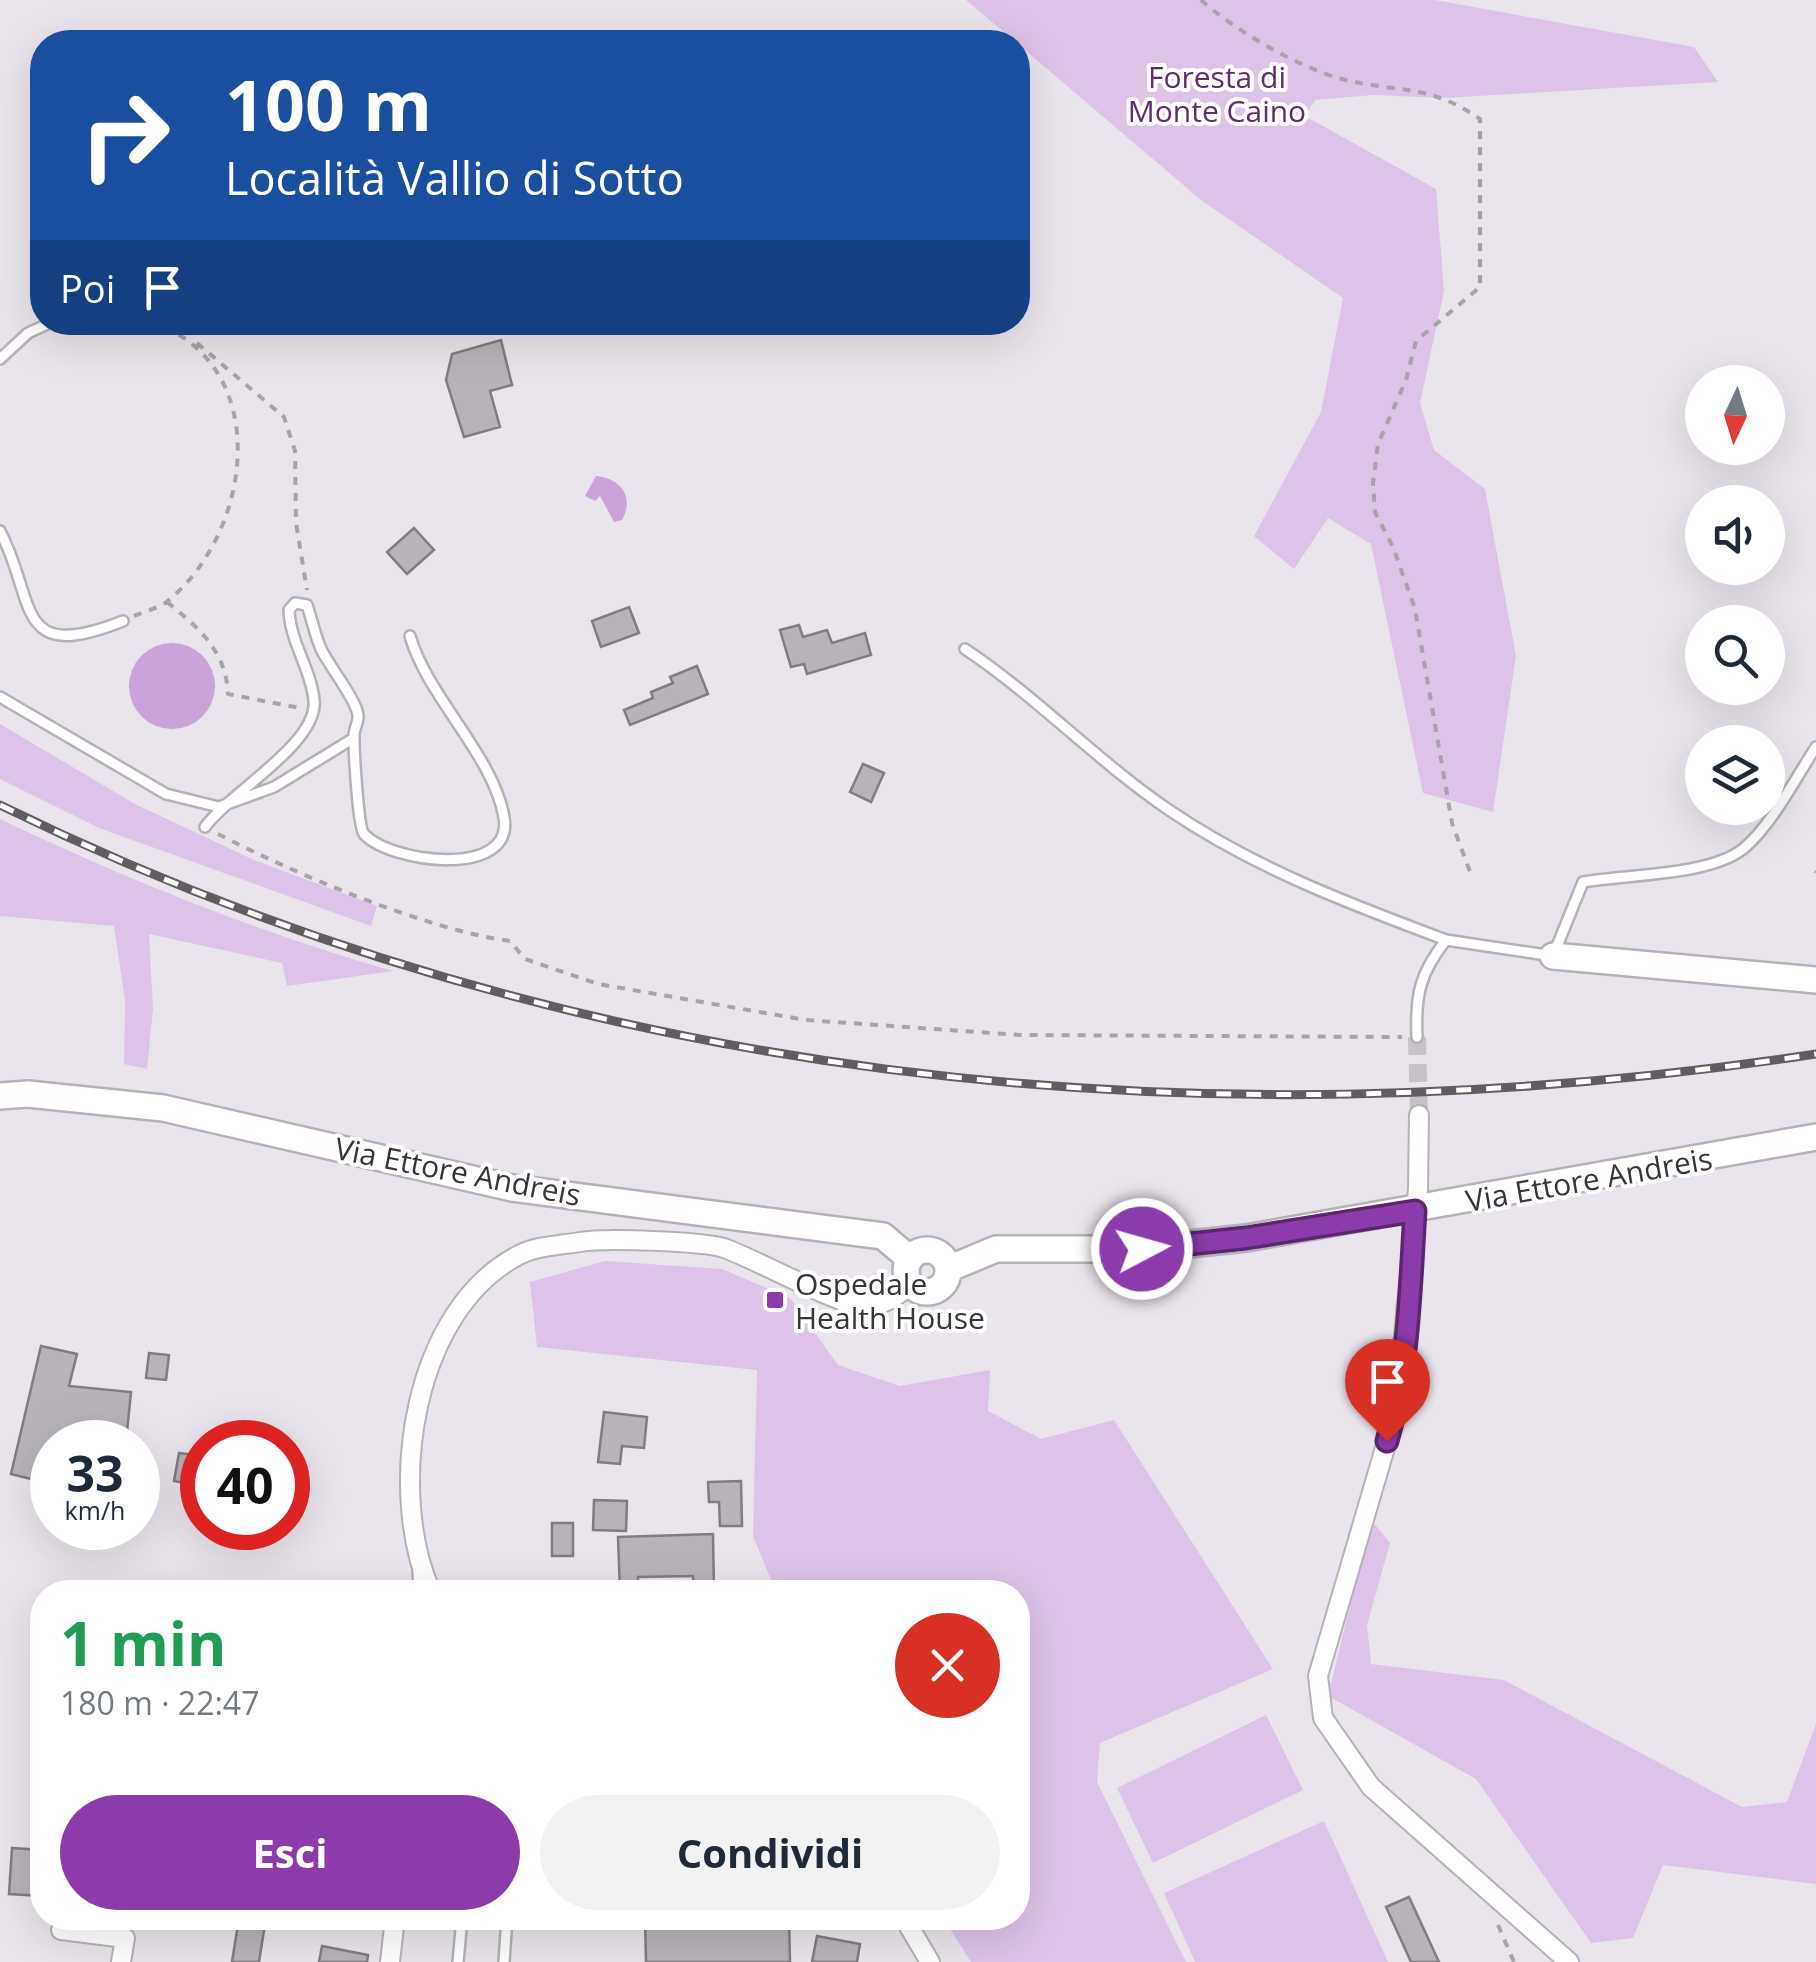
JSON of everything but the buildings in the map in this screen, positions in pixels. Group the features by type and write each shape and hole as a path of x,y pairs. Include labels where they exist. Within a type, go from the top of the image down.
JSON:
{"street":[{"path":"1554,956 1816,980"},
{"name":"Via Ettore Andreis","path":"0,1096 28,1094 164,1108 512,1188 883,1236 910,1258"},
{"path":"1419,1114 1415,1211 1397,1407 1318,1676 1323,1718 1371,1787 1569,1962"},
{"name":"Via Ettore Andreis","path":"948,1269 996,1249 1142,1249 1246,1238 1816,1137"},
{"path":"427,1580 418,1557 412,1469 416,1400 436,1350 473,1290 522,1253 586,1241 720,1247 861,1306 890,1302 910,1285"},
{"path":"932,1251 948,1269 938,1290 923,1292 910,1285 906,1267 910,1258 932,1251"},
{"path":"61,1930 125,1938 121,1962"},
{"path":"390,1962 394,1930"},
{"path":"911,1930 930,1962"}],"lane":[{"path":"0,359 30,332"},
{"path":"0,531 16,561 29,617 44,630 89,634 122,621"},
{"path":"0,555 16,561"},
{"path":"205,827 219,808 294,742 314,710 314,696 289,625 288,610 295,603 307,606 320,646 358,714 354,738 358,754 357,820 364,834 398,856 476,858 493,852 502,843 504,815 478,758 418,662 410,636"},
{"path":"965,649 1006,676 1053,722 1172,812 1268,868 1446,940 1554,956 1583,882 1689,870 1725,860 1746,847 1816,747"},
{"path":"0,697 166,794 219,808 274,787 354,738"},
{"path":"1416,1037 1415,995 1423,969 1446,940"},
{"path":"418,1557 418,1580"},
{"path":"458,1962 461,1930"},
{"path":"504,1962 506,1930"}],"path":[{"path":"1200,0 1299,62 1342,78 1418,88 1462,106 1480,120 1480,288 1416,341 1406,380 1378,444 1373,483 1374,512 1393,546 1416,609 1452,823 1470,872"},
{"path":"182,335 193,340 284,416 294,451 296,523 307,606"},
{"path":"122,621 166,602 195,571 214,540 230,499 240,458 239,426 230,397 193,340"},
{"path":"166,602 216,648 227,671 228,694 314,710"},
{"path":"205,827 257,854 357,894 479,937 510,941 525,959 598,984 806,1020 1020,1034 1416,1037"}],"green space":[{"name":"Foresta di Monte Caino","path":"966,0 1435,0 1694,47 1718,82 1445,98 1373,95 1315,100 1305,116 1436,189 1444,291 1420,403 1434,450 1485,489 1516,656 1493,812 1423,793 1371,544 1328,518 1294,569 1254,536 1321,412 1343,298 1201,200 1030,54 1030,30 1001,30"},
{"path":"0,724 135,804 254,860 377,906 371,926 99,828 0,779"},
{"path":"0,819 193,903 393,971 287,986 282,963 149,934 153,1009 147,1069 124,1064 125,1000 114,926 0,916"},
{"path":"605,1261 722,1269 790,1298 838,1365 900,1386 990,1370 988,1411 1041,1439 1114,1420 1273,1669 1100,1743 1097,1782 1186,1962 971,1962 951,1930 1030,1930 1030,1580 771,1580 753,1536 757,1370 537,1347 530,1282"},
{"path":"1371,1520 1390,1543 1367,1625 1371,1664 1504,1680 1742,1807 1787,1802 1816,1724 1816,1884 1663,1865 1633,1938 1591,1943 1476,1779 1328,1696"},
{"path":"1266,1715 1303,1790 1153,1863 1117,1788"},
{"path":"1324,1821 1388,1962 1195,1962 1164,1893"}],"shaded area":[{"path":"596,476 612,480 623,490 627,503 622,520 614,522 600,496 595,501 585,496"},
{"path":"172,643 189,646 203,655 212,669 212,703 203,717 189,726 172,729 155,726 141,717 132,703 129,686 132,669 141,655 155,646"}],"tunnel":[{"path":"1417,1037 1419,1115"}],"railway":[{"path":"0,805 216,900 437,975 661,1031 889,1069 1118,1090 1350,1094 1583,1082 1816,1054"}],"place":[{"name":"Ospedale Health House","path":"775,1300"}],"route":[{"path":"1142,1249 1246,1238 1415,1211 1397,1407 1387,1441"}]}
